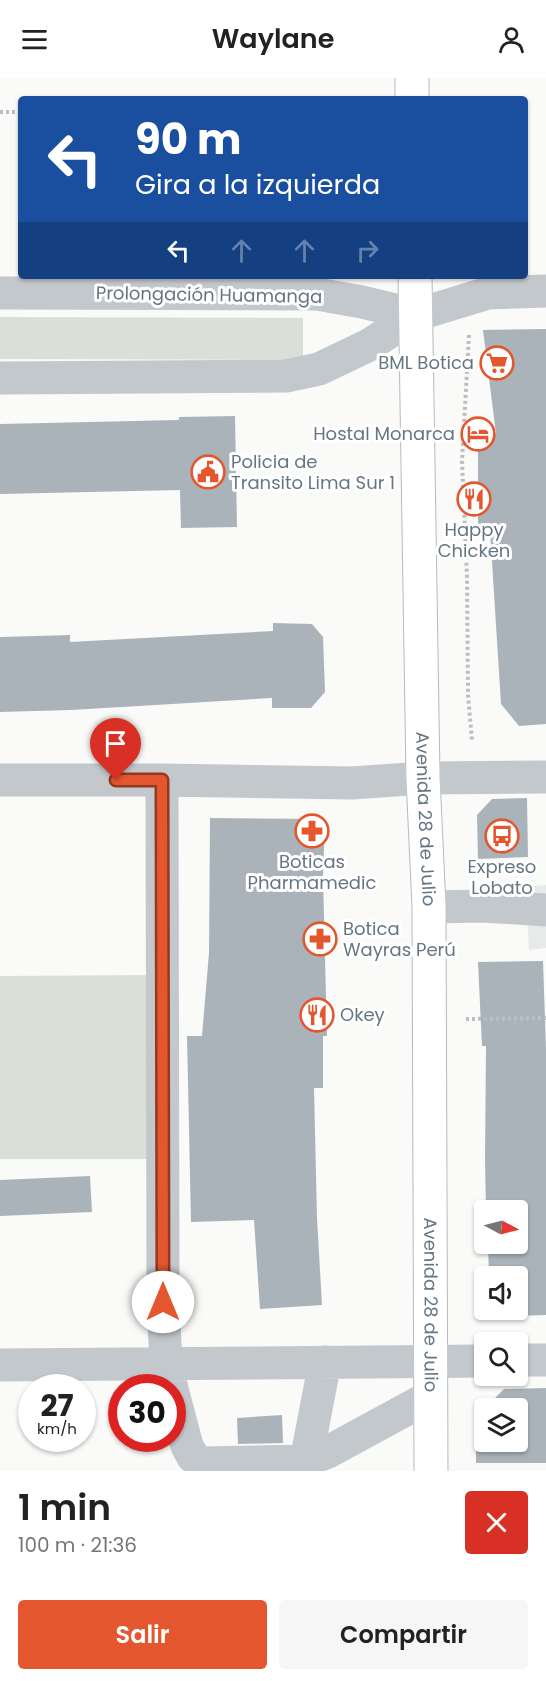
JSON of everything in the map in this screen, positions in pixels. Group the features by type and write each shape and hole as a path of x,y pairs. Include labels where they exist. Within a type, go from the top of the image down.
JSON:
{"main road":[{"path":"412,78 412,96"},
{"name":"Avenida 28 de Julio","path":"416,279 423,778 429,907 431,1471"}],"street":[{"path":"0,378 286,376 319,369 369,345 416,315 488,293 546,291"},
{"name":"Prolongación Huamanga","path":"0,293 317,294 416,315"},
{"path":"0,780 352,783 423,778 546,777"},
{"path":"162,780 163,1302 169,1374"},
{"path":"429,907 484,906 546,910"},
{"path":"528,1360 546,1360"},
{"path":"186,1378 325,1362 474,1361"},
{"path":"306,1466 325,1362"},
{"path":"0,1365 108,1375"},
{"path":"186,1442 193,1457 206,1467 306,1466 431,1396"}],"path":[{"path":"0,112 18,112"},
{"path":"476,778 468,695 467,577 462,461 470,316 488,293"},
{"path":"429,1019 546,1018"}],"shaded area":[{"path":"0,317 303,318 303,360 0,359"},
{"path":"546,885 546,948 529,950 525,887"},
{"path":"163,975 164,1159 0,1159 0,976"}],"building":[{"path":"546,329 546,724 519,726 501,704 490,530 478,530 478,432 496,434 483,330"},
{"path":"235,416 237,527 181,528 180,490 0,494 0,424 179,420 179,417"},
{"path":"273,623 312,624 323,637 325,692 311,708 272,708 272,698 0,712 0,637 70,635 70,642 273,631"},
{"name":"Expreso Lobato","path":"527,798 528,857 478,859 477,815 492,799"},
{"path":"210,818 325,819 323,877 327,1036 323,1036 323,1088 314,1088 322,1305 260,1309 254,1220 191,1222 187,1036 202,1036 209,953"},
{"path":"543,961 546,1049 546,1315 528,1316 528,1266 489,1266 488,1254 528,1254 528,1200 486,1200 486,1046 482,1046 478,962"},
{"path":"90,1176 92,1212 0,1216 0,1180"},
{"path":"546,1388 546,1463 476,1463 476,1452 528,1452 528,1398 495,1398 504,1389"},
{"path":"282,1415 283,1443 238,1444 237,1418"}],"place":[{"name":"BML Botica","path":"497,363"},
{"name":"Hostal Monarca","path":"478,434"},
{"name":"Policia de Transito Lima Sur 1","path":"208,472"},
{"name":"Happy Chicken","path":"474,499"},
{"name":"Boticas Pharmamedic","path":"312,831"},
{"name":"Expreso Lobato","path":"502,836"},
{"name":"Botica Wayras Perú","path":"320,939"},
{"name":"Okey","path":"317,1015"}],"route":[{"path":"116,780 162,780 163,1302"}]}
